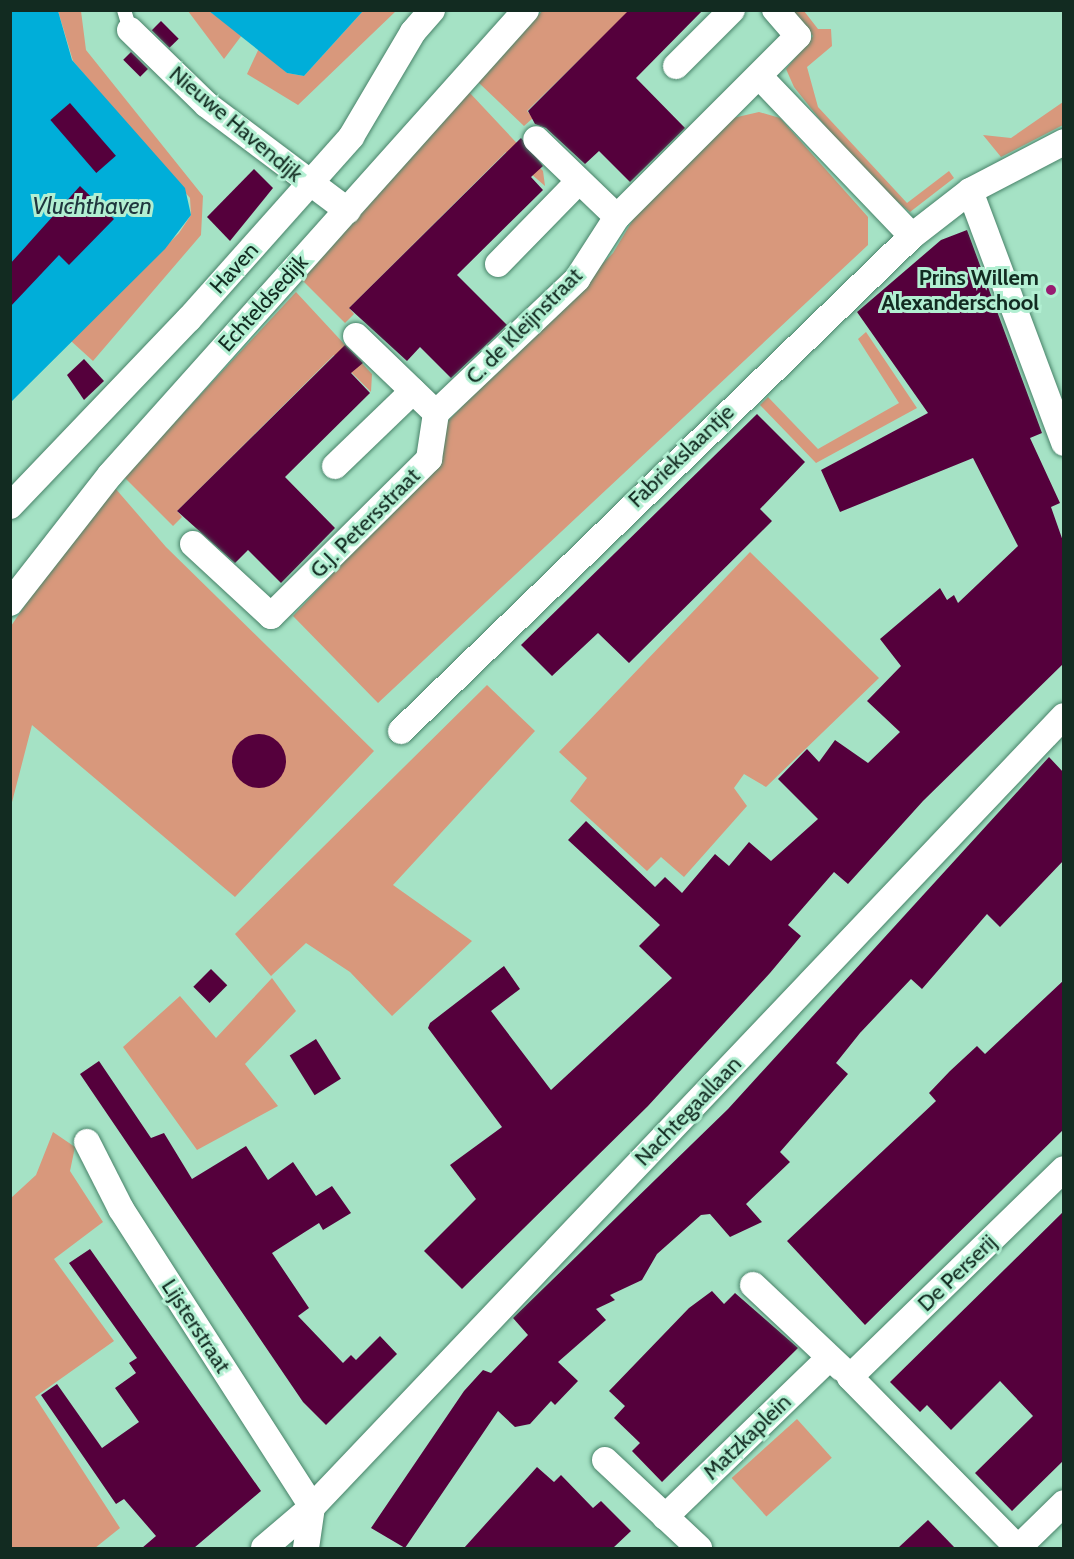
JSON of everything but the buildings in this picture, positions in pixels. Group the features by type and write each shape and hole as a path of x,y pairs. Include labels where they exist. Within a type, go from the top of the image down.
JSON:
{"street":[{"name":"Haven","path":"10,506 351,137 413,32 432,10"},
{"name":"Echteldsedijk","path":"10,603 66,526 526,10"},
{"path":"676,66 732,10"},
{"name":"C. de Kleijnstraat","path":"436,413 577,279 617,217 798,36 775,10"},
{"name":"Nieuwe Havendijk","path":"127,20 207,105 308,185 348,211"},
{"path":"759,76 912,236"},
{"path":"536,139 617,217"},
{"name":"Fabriekslaantje","path":"401,731 912,236 970,191 1064,142"},
{"path":"498,264 579,181"},
{"path":"970,191 1064,443"},
{"path":"356,336 436,413"},
{"path":"336,466 413,391"},
{"name":"G.J. Petersstraat","path":"193,544 271,616 429,459 436,413"},
{"name":"Nachtegaallaan","path":"264,1548 312,1507 1064,716"},
{"name":"Lijsterstraat","path":"87,1142 121,1209 312,1507"},
{"name":"De Perserij","path":"850,1377 1064,1169"},
{"path":"753,1285 850,1377 1018,1548 1064,1503"},
{"name":"Matzkaplein","path":"678,1536 830,1358"},
{"path":"605,1460 678,1536"},
{"path":"306,1548 312,1507"}],"shaded area":[{"path":"58,11 81,11 86,50 203,196 201,235 93,361 71,341 179,233 191,215 190,198 73,61"},
{"path":"188,11 209,11 242,35 224,59"},
{"path":"363,11 396,11 298,105 247,74 260,46 287,73 304,76"},
{"path":"542,11 629,11 527,111 533,118 524,126 478,82"},
{"path":"789,11 804,11 818,29 831,29 832,46 807,67 818,107 907,203 949,171 954,178 910,212 861,171 794,87 786,69 813,36"},
{"path":"469,92 543,171 545,186 506,152 349,308 354,314 345,323 302,280"},
{"path":"1063,102 1063,125 1001,157 983,135 1011,138"},
{"path":"759,112 780,118 868,217 868,245 378,703 293,616 438,462 447,422 613,253 634,218 733,118"},
{"path":"296,292 372,374 371,392 334,355 177,511 182,517 173,526 124,477"},
{"path":"866,332 917,408 816,463 760,405 768,397 818,449 899,403 858,339"},
{"path":"115,488 166,547 374,751 235,897 32,725 11,806 11,626 65,546"},
{"path":"750,552 879,678 766,787 744,774 734,788 747,806 684,877 661,857 647,871 570,801 587,778 559,752"},
{"path":"487,685 535,731 393,885 472,941 392,1016 350,972 306,943 271,976 235,934"},
{"path":"272,978 296,1011 245,1064 278,1106 197,1150 123,1047 180,996 216,1038"},
{"path":"53,1132 75,1147 70,1171 103,1222 54,1259 114,1341 35,1397 120,1528 95,1548 11,1548 11,1198 36,1175"},
{"path":"797,1419 832,1458 766,1517 732,1478"}],"water":[{"name":"Vluchthaven","path":"11,11 58,11 72,60 185,188 191,215 165,249 11,402"},
{"path":"209,11 363,11 304,76 287,73"}],"place":[{"name":"Prins Willem Alexanderschool","path":"1051,290"}]}
